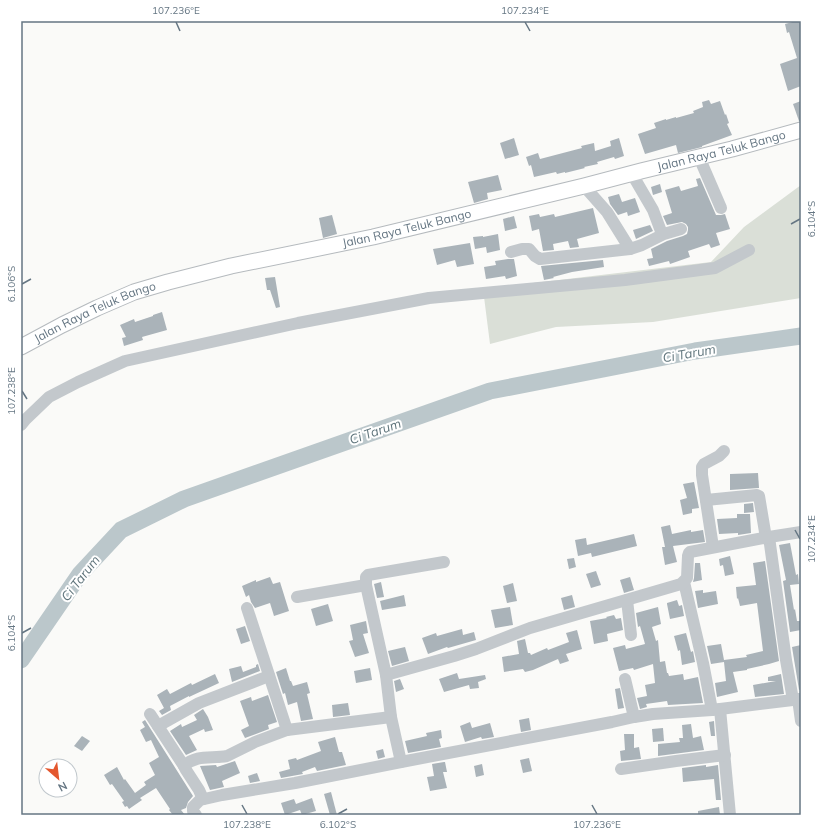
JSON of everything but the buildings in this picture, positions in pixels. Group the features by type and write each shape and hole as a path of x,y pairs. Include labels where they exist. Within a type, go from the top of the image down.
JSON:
{"main road":[{"name":"Jalan Raya Teluk Bango","path":"21,347 97,308 134,292 168,282 231,266 373,237 732,149 801,130"}],"street":[{"path":"699,157 721,208"},
{"path":"632,174 654,210 662,234"},
{"path":"584,186 607,212 630,249"},
{"path":"511,252 529,249 540,259 630,249 642,245 662,234 681,229"},
{"path":"21,425 49,397 125,361 298,323 429,298 625,280 716,268 749,250"},
{"path":"713,547 702,467 704,464 719,456 724,451"},
{"path":"706,500 759,496 767,537 786,660 798,700 801,721"},
{"path":"386,675 476,649 530,628 681,584 688,577 689,553 693,551 801,532"},
{"path":"401,762 391,717 386,675 366,585 366,578 368,575 444,562"},
{"path":"684,582 716,710 725,756 730,815"},
{"path":"297,597 366,585"},
{"path":"627,600 631,635"},
{"path":"247,608 287,730"},
{"path":"158,726 199,703 269,676"},
{"path":"625,679 634,717"},
{"path":"193,814 193,807 203,799 295,783 634,717 653,714 716,710 798,700"},
{"path":"150,714 199,790 203,799"},
{"path":"184,766 191,760 197,758 227,756 251,744 287,730 391,717"},
{"path":"621,769 725,756"}],"shaded area":[{"path":"801,185 801,298 653,322 556,327 490,344 483,289 711,262 744,227"}],"waterway":[{"name":"Ci Tarum","path":"21,660 80,574 121,530 184,499 490,391 695,351 801,336"}]}
